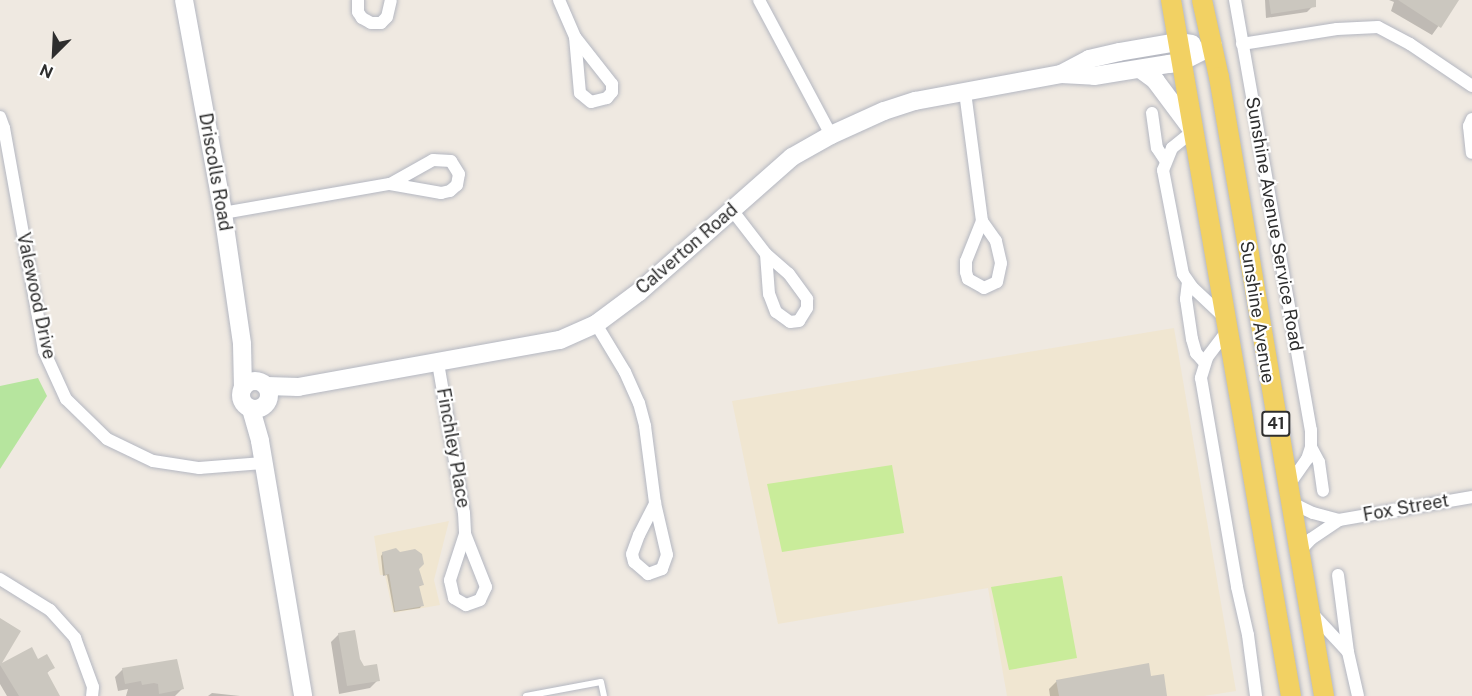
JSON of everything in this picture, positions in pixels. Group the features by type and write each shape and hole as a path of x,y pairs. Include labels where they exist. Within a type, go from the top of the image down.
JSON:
{"main road":[{"name":"Sunshine Avenue","path":"1170,0 1291,696"},
{"name":"Sunshine Avenue","path":"1202,0 1213,46 1324,696"}],"street":[{"name":"Driscolls Road","path":"184,0 223,213 242,344 259,395 263,463 303,696"},
{"path":"358,0 358,12 362,18 381,23 387,17 391,0"},
{"path":"559,0 575,37 609,77 612,92 607,98 591,102 580,93 575,37"},
{"path":"759,0 831,135"},
{"name":"Sunshine Avenue Service Road","path":"1235,0 1311,429 1311,447 1319,462 1323,491"},
{"path":"1242,45 1337,29 1378,27 1410,44 1472,86"},
{"name":"Calverton Road","path":"1061,74 1089,59 1178,42 1213,46"},
{"name":"Calverton Road","path":"259,395 560,340 596,324 639,292 792,157 831,135 884,111 915,101 1061,74 1094,76 1181,62 1213,46"},
{"path":"1140,69 1155,80 1193,130 1179,140 1165,160 1163,170 1180,266 1188,282 1225,324 1205,363 1201,378 1237,587 1248,635 1256,696"},
{"path":"965,92 982,221 996,241 1001,263 997,282 984,288 968,279 966,272 966,261 982,221"},
{"path":"1152,113 1157,148 1165,160"},
{"name":"Valewood Drive","path":"0,117 4,128 44,351 66,399 107,440 153,461 199,468 263,463"},
{"path":"1472,119 1469,126 1472,153"},
{"path":"223,213 390,184 433,160 451,161 459,174 457,185 450,191 441,193 390,184"},
{"path":"732,210 766,255 789,274 807,299 807,308 799,321 790,322 776,312 769,294 766,255"},
{"path":"1188,282 1186,299 1194,348 1205,363"},
{"path":"596,324 625,372 639,403 667,555 662,569 648,574 634,562 633,554 639,535 656,503"},
{"name":"Finchley Place","path":"438,363 464,513 465,534 486,587 480,600 466,605 454,598 450,580 465,534"},
{"path":"1288,495 1311,447"},
{"name":"Fox Street","path":"1288,495 1313,513 1339,520"},
{"name":"Fox Street","path":"1298,553 1311,539 1339,520 1472,497"},
{"path":"1338,575 1348,652 1358,696"},
{"path":"0,579 50,610 75,638 93,687 92,696"},
{"path":"1309,608 1348,652"}],"lane":[{"path":"526,696 601,682 604,696"}],"shaded area":[{"path":"1174,328 1236,691 1204,696 1007,696 988,588 778,624 732,401"},
{"path":"449,521 434,580 440,605 393,613 385,575 380,575 374,536"}],"green space":[{"path":"38,378 47,396 0,469 0,386"},
{"path":"892,465 904,533 782,552 767,484"},
{"path":"1062,576 1077,658 1009,670 991,587"}],"building":[{"path":"1269,0 1316,0 1316,7 1271,14"},
{"path":"1398,0 1459,0 1441,28"},
{"path":"396,548 400,552 415,549 422,554 424,564 419,569 424,585 419,586 424,606 395,611 389,574 385,575 382,552"},
{"path":"0,618 21,631 2,663 32,647 38,659 47,654 55,668 47,672 60,696 19,696 0,665"},
{"path":"355,630 360,659 364,666 377,664 380,681 347,686 338,633"},
{"path":"177,659 184,689 159,694 158,684 142,685 141,681 125,684 122,668"},
{"path":"1149,663 1151,676 1164,674 1167,696 1059,696 1056,680"}]}
